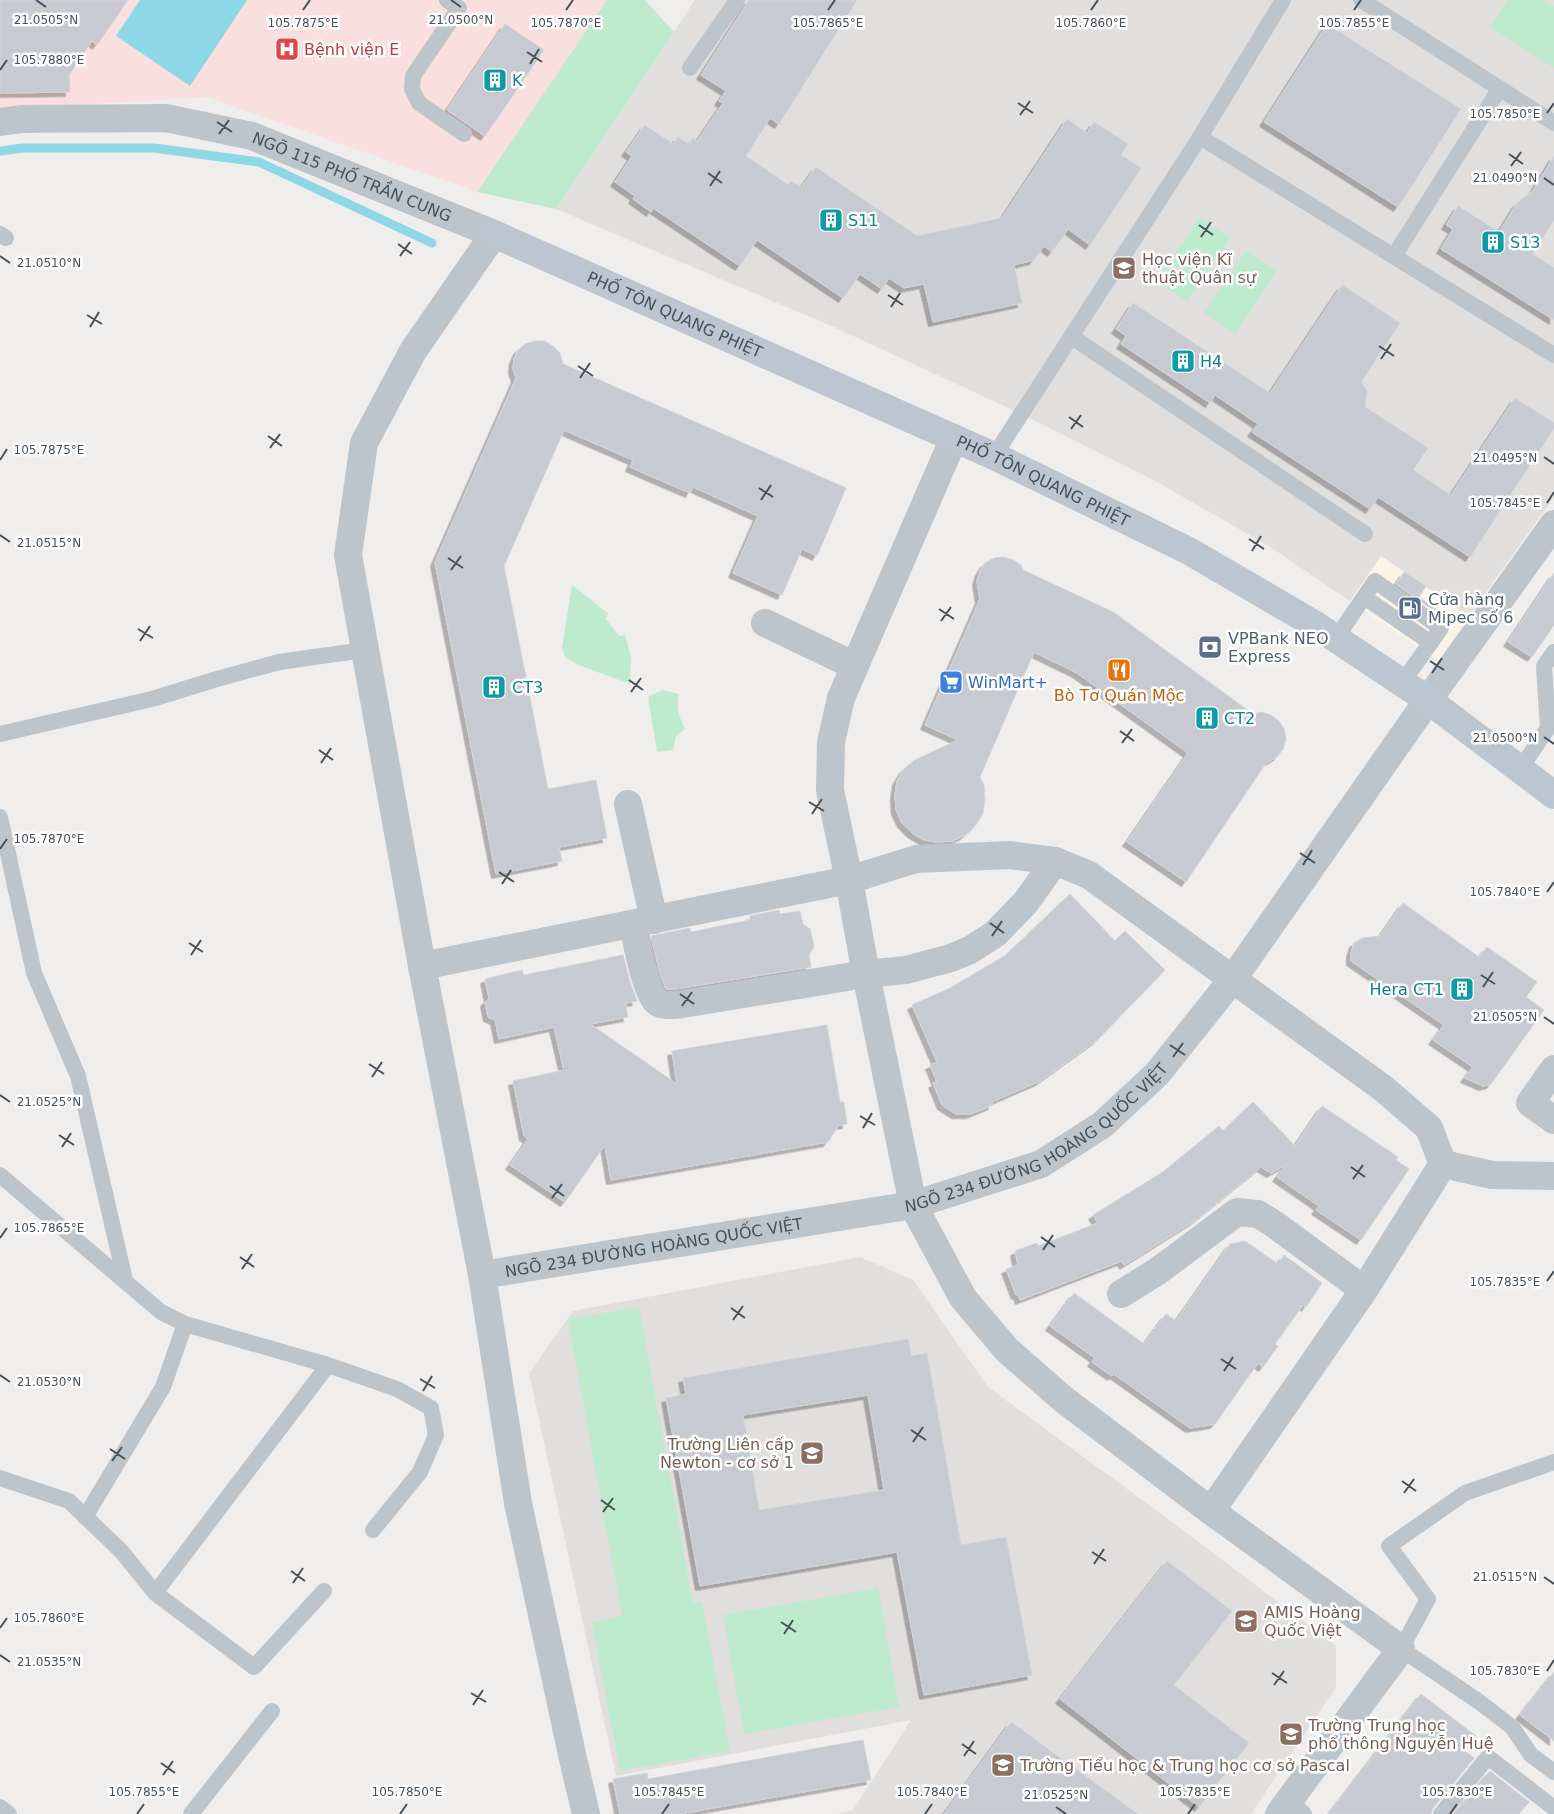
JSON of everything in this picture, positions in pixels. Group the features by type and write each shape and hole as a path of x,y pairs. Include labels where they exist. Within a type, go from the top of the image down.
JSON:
{"street":[{"name":"NGÕ 115 PHỐ TRẦN CUNG","path":"0,122 22,119 166,118 252,136 494,234"},
{"name":"PHỐ TÔN QUANG PHIỆT","path":"494,234 994,456 1189,552 1336,638 1428,700 1554,796"},
{"path":"494,234 413,351 364,443 348,555 422,966 482,1275 518,1503 572,1759 586,1814"},
{"path":"954,438 841,698 831,742 830,790 850,880 866,974 913,1205 963,1298 1007,1350 1063,1398 1211,1511 1401,1649 1290,1809"},
{"name":"NGÕ 234 ĐƯỜNG HOÀNG QUỐC VIỆT","path":"482,1275 913,1205 1042,1164 1102,1125 1157,1074 1232,980 1554,524"},
{"path":"765,623 855,666"},
{"path":"628,804 643,922 643,968 652,996 657,1002 666,1006 866,974 906,970 951,958 970,950 995,934 1026,902 1055,862"},
{"path":"422,966 850,880 916,859 1009,855 1055,862 1089,875 1384,1089 1429,1128 1443,1164"},
{"path":"1554,1069 1530,1103 1554,1120"},
{"path":"1443,1164 1492,1175 1554,1176"},
{"path":"1211,1511 1364,1290 1443,1164"},
{"path":"1121,1294 1158,1271 1237,1212 1258,1214 1364,1290"}],"lane":[{"path":"448,0 459,8 414,76 412,89 419,103 464,134"},
{"path":"690,68 736,0"},
{"path":"1361,0 1554,123"},
{"path":"994,456 1200,137 1281,1"},
{"path":"1394,256 1500,88"},
{"path":"1200,137 1554,355"},
{"path":"1072,337 1365,534"},
{"path":"1336,638 1375,581 1441,628 1402,683"},
{"path":"0,734 152,699 279,662 364,650"},
{"path":"1520,769 1548,728 1544,666 1554,652"},
{"path":"0,818 34,973 78,1076 125,1280"},
{"path":"0,1175 161,1312 185,1324 328,1365 397,1390 432,1408 436,1435 420,1472 373,1530"},
{"path":"85,1517 163,1386 185,1324"},
{"path":"155,1593 328,1365"},
{"path":"1554,1462 1466,1493 1388,1546 1428,1599 1401,1649 1478,1701 1512,1727 1531,1755 1554,1772"},
{"path":"0,1478 69,1501 122,1552 155,1593 254,1667 324,1592"},
{"path":"191,1814 272,1711"},
{"path":"1441,1814 1488,1757 1554,1808"},
{"path":"0,1806 9,1814"}],"shaded area":[{"name":"Bệnh viện E","path":"0,0 607,0 477,192 207,97 0,110"},
{"name":"Học viện Kĩ thuật Quân sự","path":"695,0 1554,0 1554,497 1469,616 1381,556 1350,601 1269,546 1157,482 1021,414 834,327 556,209"},
{"name":"Cửa hàng Mipec số 6","path":"1381,555 1469,616 1438,661 1350,601"},
{"name":"Trường Liên cấp Newton - cơ sở 1","path":"860,1257 913,1280 988,1387 1168,1519 1336,1646 1336,1687 1251,1814 838,1814 853,1810 911,1720 616,1776 529,1373 573,1311"}],"green space":[{"path":"607,0 645,0 674,32 556,209 477,192"},
{"path":"1508,0 1543,0 1554,7 1554,68 1490,27"},
{"path":"1199,218 1230,238 1187,301 1157,281"},
{"path":"1246,251 1277,271 1235,334 1204,313"},
{"path":"572,585 609,614 605,618 619,636 625,635 631,657 630,684 576,664 565,657 562,648"},
{"path":"663,690 678,694 678,713 685,729 676,736 673,750 657,752 648,697"},
{"path":"639,1307 693,1603 702,1602 730,1751 620,1771 592,1622 622,1616 568,1319"},
{"path":"878,1588 899,1707 744,1734 723,1615"}],"water":[{"path":"140,0 247,0 190,86 116,36"}],"building":[{"path":"0,0 128,0 97,45 92,41 69,75 70,92 0,93"},
{"path":"749,0 857,0 779,124 770,118 746,156 788,185 791,181 801,188 816,167 917,236 1002,218 1067,119 1087,133 1094,122 1128,144 1121,155 1141,168 1090,245 1068,229 1052,252 1044,246 1034,260 1014,265 1022,303 933,322 924,284 904,288 889,278 882,289 860,274 843,298 757,240 740,266 653,208 651,212 633,199 635,196 615,182 632,156 626,152 645,125 673,144 678,137 689,144 693,138 697,141 723,103 719,101 726,91 701,75"},
{"name":"K","path":"505,24 544,50 485,136 447,110"},
{"path":"1327,24 1461,109 1398,207 1264,122"},
{"name":"S13","path":"1554,156 1554,220 1532,254 1554,268 1554,320 1441,249 1453,229 1446,225 1458,206 1499,232 1517,203 1532,192"},
{"path":"1342,285 1400,323 1361,382 1367,391 1365,407 1428,448 1413,470 1451,495 1515,398 1554,423 1554,428 1470,557 1378,497 1370,509 1252,432 1258,424 1215,395 1210,403 1121,344 1126,336 1116,329 1133,303 1270,393"},
{"name":"CT3","path":"544,341 553,346 560,353 563,364 846,488 817,556 802,549 782,595 733,573 758,516 693,487 690,493 630,467 633,460 564,430 504,566 548,789 596,780 607,838 559,847 562,861 496,874 435,562 516,378 513,369 514,359 518,350 525,344"},
{"name":"CT2","path":"1004,557 1021,565 1023,570 1113,612 1253,714 1262,712 1271,715 1279,721 1284,729 1286,739 1283,749 1278,756 1266,763 1186,882 1127,842 1188,753 1077,673 1034,652 980,777 984,785 985,799 983,813 976,825 965,835 953,841 937,842 924,840 912,833 902,823 896,810 895,795 897,781 904,769 915,760 958,740 925,725 980,599 977,581 980,571 985,563 994,558"},
{"path":"1404,572 1426,586 1419,597 1438,611 1437,613 1396,584"},
{"path":"1554,573 1554,625 1532,657 1508,642"},
{"path":"1070,894 1115,941 1125,931 1165,970 1097,1040 1040,1081 992,1102 993,1105 971,1114 956,1114 942,1105 933,1083 937,1082 930,1065 937,1062 912,1005 950,988 1006,955"},
{"name":"Hera CT1","path":"1403,903 1479,957 1487,947 1537,982 1526,997 1544,1010 1491,1084 1483,1086 1465,1078 1473,1067 1433,1040 1444,1025 1351,961 1354,943 1362,938 1380,936"},
{"path":"779,910 780,914 800,911 803,924 810,929 814,946 809,955 811,967 666,989 651,936 690,928 691,932 750,920 750,916"},
{"path":"623,955 637,1001 625,1003 628,1017 590,1024 677,1084 672,1051 827,1025 840,1102 844,1102 847,1124 839,1125 828,1142 611,1180 605,1145 565,1202 510,1165 528,1139 524,1136 513,1081 564,1070 554,1027 499,1039 495,1020 488,1017 485,1002 489,998 485,979 522,970 524,975"},
{"path":"1253,1102 1295,1146 1322,1106 1398,1157 1396,1160 1409,1169 1361,1240 1316,1210 1319,1206 1277,1177 1287,1164 1271,1173 1261,1167 1194,1221 1124,1265 1122,1261 1020,1300 1018,1294 1016,1295 1006,1269 1018,1265 1015,1251 1037,1243 1038,1246 1098,1223 1093,1215 1163,1172 1219,1126 1223,1131"},
{"path":"1245,1241 1278,1264 1284,1255 1322,1283 1306,1307 1303,1305 1275,1344 1278,1346 1263,1367 1258,1363 1215,1424 1190,1428 1114,1374 1112,1376 1092,1362 1095,1358 1050,1326 1074,1293 1144,1344 1166,1314 1176,1321 1230,1244"},
{"path":"908,1339 911,1356 927,1353 961,1545 1006,1537 1032,1675 924,1695 897,1552 700,1586 666,1398 686,1394 683,1378","holes":["868,1395 884,1490 759,1510 743,1415"]},
{"path":"1167,1561 1232,1611 1174,1685 1249,1743 1199,1807 1060,1699"},
{"path":"1554,1672 1554,1741 1520,1715"},
{"path":"1421,1694 1476,1736 1465,1751 1474,1758 1433,1808 1431,1814 1329,1814"},
{"path":"1011,1722 1138,1814 944,1814"},
{"path":"863,1740 871,1780 679,1814 620,1814 613,1779 647,1773 648,1779"},
{"path":"1490,1771 1529,1802 1519,1814 1454,1814"}],"waterway":[{"path":"0,151 23,148 154,148 259,162 432,243"}],"place":[{"name":"Bệnh viện E","path":"287,49"},
{"name":"K","path":"495,80"},
{"name":"S11","path":"831,220"},
{"name":"S13","path":"1493,242"},
{"name":"Học viện Kĩ thuật Quân sự","path":"1124,268"},
{"name":"H4","path":"1183,361"},
{"name":"Cửa hàng Mipec số 6","path":"1410,608"},
{"name":"VPBank NEO Express","path":"1210,647"},
{"name":"Bò Tơ Quán Mộc","path":"1119,670"},
{"name":"WinMart+","path":"951,682"},
{"name":"CT3","path":"494,687"},
{"name":"CT2","path":"1207,718"},
{"name":"Hera CT1","path":"1462,989"},
{"name":"Trường Liên cấp Newton - cơ sở 1","path":"812,1453"},
{"name":"AMIS Hoàng Quốc Việt","path":"1246,1621"},
{"name":"Trường Trung học phổ thông Nguyễn Huệ","path":"1291,1734"},
{"name":"Trường Tiểu học & Trung học cơ sở Pascal","path":"1003,1765"}]}
